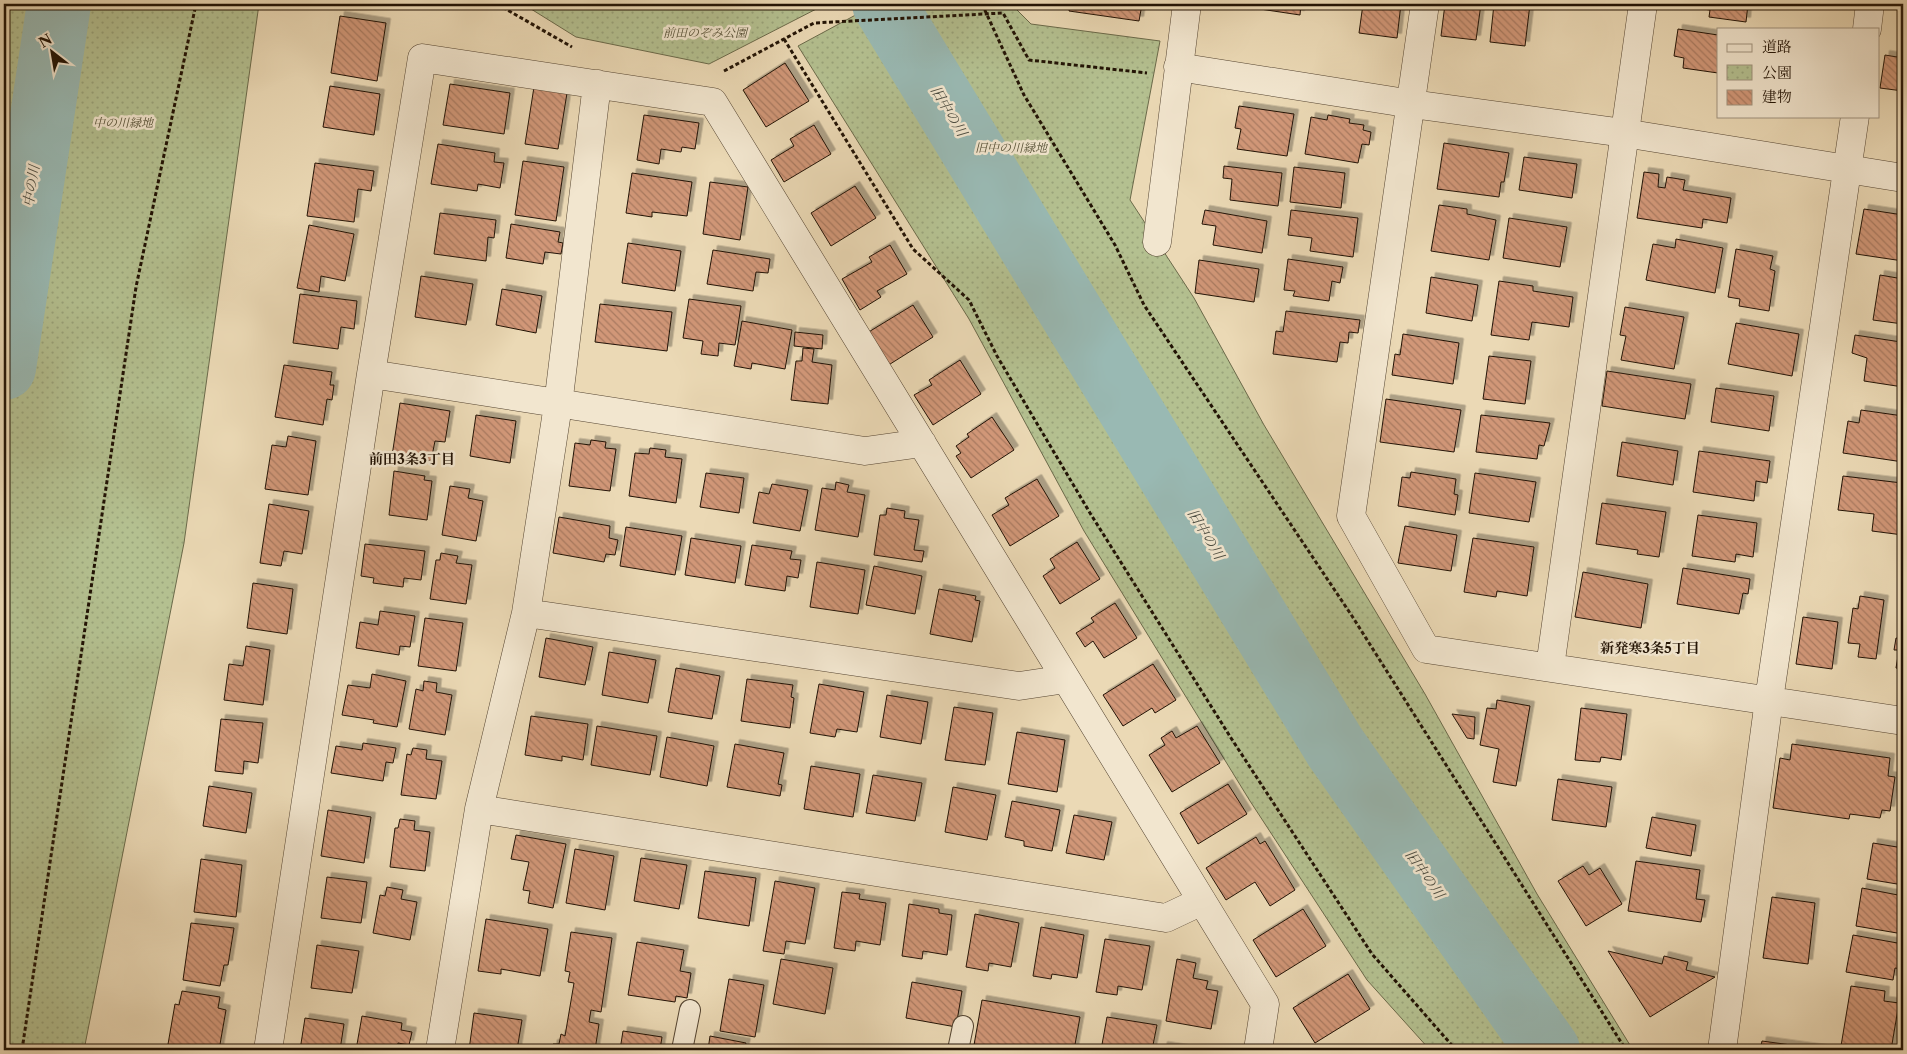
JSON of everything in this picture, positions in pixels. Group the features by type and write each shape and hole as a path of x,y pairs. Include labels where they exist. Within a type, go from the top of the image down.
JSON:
{"street":[{"path":"1157,242 1187,4"},
{"path":"1425,4 1351,516 1426,648 1903,721"},
{"path":"1550,667 1643,4"},
{"path":"1867,28 1870,4"},
{"path":"268,1050 371,374 422,58 713,102 1265,1004 1258,1050"},
{"path":"1178,68 1412,104 1624,133 1903,178"},
{"path":"440,1050 479,809 526,613 558,405 597,84"},
{"path":"1722,1050 1769,700 1855,118"},
{"path":"371,374 865,452 922,443"},
{"path":"526,613 1019,686 1066,678"},
{"path":"479,809 1166,918 1202,901"}],"lane":[{"path":"682,1050 690,1010"},
{"path":"958,1050 963,1026"}],"path":[{"path":"22,1050 136,287 196,4"},
{"path":"496,4 573,48"},
{"path":"982,4 1024,95 1115,245 1144,305 1352,616 1626,1050"},
{"path":"723,71 814,23 1002,13 1029,60 1152,74"},
{"path":"784,39 913,249 969,300 997,356 1096,522 1231,738 1372,954 1456,1050"}],"green space":[{"name":"中の川緑地","path":"4,4 259,4 184,543 84,1050 4,1050"},
{"name":"前田のぞみ公園","path":"523,4 826,4 709,64 576,37"},
{"name":"旧中の川緑地","path":"876,4 1011,4 1031,24 1160,41 1130,200 1194,298 1264,425 1425,694 1537,894 1633,1050 1430,1050 1367,980 1250,801 1084,531 969,319 798,46"}],"building":[{"path":"1070,4 1142,4 1139,21 1069,11"},
{"path":"1261,4 1301,4 1300,15 1260,9"},
{"path":"1363,4 1401,4 1397,38 1359,33"},
{"path":"1445,4 1481,4 1476,40 1441,36"},
{"path":"1494,4 1530,4 1525,46 1490,42"},
{"path":"1688,4 1748,4 1746,22 1709,17 1710,10 1688,7"},
{"path":"1903,14 1903,40 1899,40"},
{"path":"340,16 386,23 377,81 331,73"},
{"path":"1678,29 1717,35 1717,73 1683,68 1684,58 1674,56"},
{"path":"1885,55 1903,58 1903,91 1880,88"},
{"path":"785,63 809,101 766,127 743,90"},
{"path":"450,84 510,93 504,134 443,125"},
{"path":"330,86 380,94 374,135 323,127"},
{"path":"534,87 567,93 558,149 525,144"},
{"path":"1239,106 1294,114 1287,156 1237,149 1241,129 1235,128"},
{"path":"644,115 699,123 695,149 682,147 681,152 661,149 659,164 637,160"},
{"path":"1328,115 1350,119 1349,123 1364,125 1363,130 1371,132 1369,145 1362,144 1358,163 1305,154 1311,117 1327,120"},
{"path":"814,125 831,154 784,182 771,160 794,146 790,139"},
{"path":"1444,143 1509,153 1504,182 1501,182 1499,197 1437,189"},
{"path":"438,144 495,153 494,162 504,163 500,188 478,184 477,191 431,184"},
{"path":"1524,157 1577,164 1572,198 1519,190"},
{"path":"523,161 564,167 556,221 515,215"},
{"path":"315,163 374,171 371,191 358,189 354,222 307,216"},
{"path":"1224,166 1282,173 1278,206 1230,200 1232,179 1223,178"},
{"path":"1294,167 1345,173 1341,208 1290,202"},
{"path":"1644,172 1659,174 1658,187 1665,188 1667,177 1685,180 1683,190 1731,198 1727,223 1703,219 1702,228 1637,218"},
{"path":"632,173 692,182 687,216 652,212 652,217 626,213"},
{"path":"710,182 748,187 740,240 703,234"},
{"path":"855,186 876,218 831,246 811,213"},
{"path":"1439,205 1467,209 1467,214 1496,220 1489,260 1431,251"},
{"path":"1864,209 1903,215 1903,261 1856,254"},
{"path":"1205,210 1267,221 1262,253 1213,245 1216,226 1202,224"},
{"path":"1291,210 1358,218 1353,257 1310,251 1312,238 1288,235"},
{"path":"440,213 496,220 494,238 488,237 486,261 434,254"},
{"path":"1509,218 1567,227 1560,267 1503,258"},
{"path":"511,224 560,232 558,242 563,243 561,254 545,252 543,264 506,258"},
{"path":"309,225 354,234 345,281 321,276 319,292 297,288"},
{"path":"1676,239 1723,248 1715,293 1646,280 1653,244 1675,248"},
{"path":"628,243 681,251 675,291 622,283"},
{"path":"890,245 907,274 877,291 881,297 860,310 842,279 872,262 869,257"},
{"path":"1736,249 1773,256 1770,269 1775,271 1769,311 1739,306 1740,299 1728,297"},
{"path":"713,250 770,259 768,273 756,272 753,291 707,284"},
{"path":"1288,259 1343,267 1340,283 1332,281 1329,301 1293,296 1295,291 1284,290"},
{"path":"1199,260 1259,269 1254,302 1195,293"},
{"path":"1880,275 1903,279 1903,324 1873,320"},
{"path":"421,276 473,284 466,325 415,317"},
{"path":"1431,277 1478,285 1472,321 1426,313"},
{"path":"1499,281 1533,286 1533,291 1573,297 1569,327 1532,322 1529,340 1491,335"},
{"path":"502,289 542,296 536,333 496,325"},
{"path":"300,294 357,301 354,329 341,327 338,349 293,343"},
{"path":"689,299 741,306 735,345 719,343 718,356 701,354 703,341 683,338"},
{"path":"600,304 672,312 667,351 595,342"},
{"path":"913,305 933,337 887,366 867,333"},
{"path":"1625,307 1684,317 1674,369 1621,360 1626,336 1620,335"},
{"path":"1286,311 1360,320 1358,333 1349,332 1348,343 1340,342 1337,362 1273,354 1276,331 1283,332"},
{"path":"742,321 792,330 785,369 752,363 751,369 734,366"},
{"path":"1736,323 1799,334 1792,376 1728,364"},
{"path":"795,332 823,335 822,349 794,346"},
{"path":"1403,334 1459,343 1453,384 1392,375 1395,354 1400,355"},
{"path":"1855,335 1901,342 1900,347 1903,348 1903,387 1864,381 1867,358 1852,353"},
{"path":"803,348 814,349 812,362 832,365 828,404 791,400 796,361 802,361"},
{"path":"1489,356 1531,361 1525,404 1483,399"},
{"path":"960,360 981,394 933,425 914,395 932,385 929,380"},
{"path":"284,365 332,372 330,385 334,385 332,400 327,399 323,425 275,417"},
{"path":"1607,371 1691,384 1685,419 1602,406"},
{"path":"1716,388 1774,396 1769,431 1711,422"},
{"path":"1386,399 1461,410 1454,452 1380,442"},
{"path":"400,403 450,411 445,442 435,441 431,461 392,456"},
{"path":"1861,410 1903,416 1903,462 1843,453 1848,421 1859,423"},
{"path":"476,415 516,421 510,463 470,456"},
{"path":"1481,415 1550,423 1544,446 1539,445 1537,459 1476,452"},
{"path":"992,417 1014,450 971,478 956,456 961,453 956,446 969,437 967,434"},
{"path":"288,436 316,441 308,495 265,489 272,445 286,447"},
{"path":"591,440 606,442 605,448 616,449 610,491 569,486 575,443 590,445"},
{"path":"1622,442 1678,451 1673,485 1617,476"},
{"path":"650,448 666,450 665,457 682,459 676,503 629,496 635,453 649,454"},
{"path":"1699,451 1770,461 1767,483 1756,481 1754,501 1693,492"},
{"path":"394,471 425,476 424,480 432,481 427,520 389,515"},
{"path":"1411,472 1456,479 1454,494 1458,495 1455,515 1398,506 1402,477 1410,478"},
{"path":"706,473 744,478 739,513 700,507"},
{"path":"1475,473 1536,482 1529,522 1469,513"},
{"path":"1843,476 1902,483 1903,535 1872,531 1874,514 1838,510"},
{"path":"1037,479 1059,516 1010,546 992,515 1009,505 1005,498"},
{"path":"836,482 849,485 847,492 865,495 858,537 815,530 822,488 835,490"},
{"path":"772,484 808,490 800,531 753,523 759,492 769,494"},
{"path":"450,486 470,489 468,498 483,501 476,541 442,535"},
{"path":"1602,503 1666,512 1659,557 1637,554 1638,550 1596,544"},
{"path":"269,504 309,511 302,554 284,551 281,566 260,563"},
{"path":"887,508 905,511 904,518 919,520 914,550 924,551 922,562 874,555 880,515 886,515"},
{"path":"1698,515 1757,523 1753,557 1736,554 1735,562 1692,556"},
{"path":"559,517 610,526 609,538 618,540 615,555 606,554 604,562 553,553"},
{"path":"1405,526 1457,535 1451,571 1398,563"},
{"path":"626,527 682,536 675,575 620,566"},
{"path":"691,538 741,546 735,583 685,575"},
{"path":"1473,538 1534,547 1527,596 1497,591 1496,597 1464,592"},
{"path":"1077,542 1100,579 1060,604 1043,576 1055,568 1050,559"},
{"path":"365,544 425,551 421,580 404,578 403,587 373,583 374,578 361,576"},
{"path":"752,545 792,551 790,559 801,560 798,578 787,576 785,591 745,585"},
{"path":"441,553 458,556 456,563 472,565 466,604 430,599 436,560 440,560"},
{"path":"817,562 865,570 858,614 810,607"},
{"path":"874,566 922,576 915,614 866,605"},
{"path":"1683,568 1750,579 1748,594 1743,593 1739,614 1677,604"},
{"path":"1583,572 1648,584 1641,628 1575,617"},
{"path":"253,583 293,589 287,634 247,628"},
{"path":"939,589 976,596 975,600 980,601 972,642 930,634"},
{"path":"1860,596 1884,600 1876,659 1858,657 1860,644 1848,643 1853,608 1858,609"},
{"path":"1902,596 1903,631 1898,631"},
{"path":"1115,603 1137,638 1104,658 1093,641 1085,647 1076,633 1094,622 1091,618"},
{"path":"380,611 415,616 410,647 400,646 399,655 356,648 360,622 378,625"},
{"path":"1803,617 1838,622 1832,669 1796,664"},
{"path":"425,618 463,623 456,671 418,666"},
{"path":"546,638 593,647 585,685 539,677"},
{"path":"1896,638 1903,639 1903,669 1896,668 1899,650 1894,650"},
{"path":"246,646 270,650 263,705 224,700 229,664 243,666"},
{"path":"609,652 656,660 648,703 602,695"},
{"path":"1153,664 1176,700 1155,713 1152,708 1123,726 1103,695"},
{"path":"676,668 720,676 712,719 668,712"},
{"path":"372,674 406,681 397,727 373,723 374,720 342,715 348,685 370,688"},
{"path":"747,679 793,685 791,697 794,698 790,728 741,721"},
{"path":"424,681 437,683 436,692 452,695 445,735 409,729 416,689 423,691"},
{"path":"819,684 864,692 857,732 837,729 835,737 810,733"},
{"path":"887,695 928,702 921,744 880,737"},
{"path":"1497,700 1530,706 1516,786 1493,782 1499,749 1480,745 1487,708 1496,709"},
{"path":"954,707 993,713 985,765 945,760"},
{"path":"1581,708 1627,714 1621,760 1601,757 1600,762 1575,760"},
{"path":"1452,714 1475,717 1474,739 1467,738"},
{"path":"531,716 588,724 583,760 562,756 562,761 525,755"},
{"path":"221,719 263,723 258,763 244,761 243,774 215,771"},
{"path":"597,726 657,736 650,775 591,765"},
{"path":"1197,726 1220,763 1172,792 1149,755 1165,745 1161,738 1172,731 1176,738"},
{"path":"1017,732 1065,740 1057,792 1008,784"},
{"path":"667,737 714,746 707,786 660,777"},
{"path":"363,743 396,748 393,763 386,762 383,781 331,773 336,746 362,750"},
{"path":"735,744 784,753 778,784 782,785 780,796 727,787"},
{"path":"1792,744 1890,758 1888,776 1895,777 1890,811 1882,810 1880,818 1850,814 1849,819 1773,808 1780,758 1790,760"},
{"path":"413,748 427,750 426,759 442,761 436,799 401,795 407,754 411,755"},
{"path":"811,766 860,774 853,817 804,809"},
{"path":"873,775 922,783 915,821 866,813"},
{"path":"1558,779 1612,787 1606,827 1552,820"},
{"path":"1228,784 1247,814 1198,844 1180,813"},
{"path":"209,786 252,793 246,833 203,826"},
{"path":"953,787 996,795 987,840 945,832"},
{"path":"1012,801 1060,810 1052,851 1024,846 1024,841 1005,837"},
{"path":"328,810 371,817 364,863 321,856"},
{"path":"1074,815 1112,822 1104,860 1066,853"},
{"path":"1652,817 1696,825 1691,856 1646,848"},
{"path":"400,819 415,821 414,830 430,832 425,871 390,867 395,828 398,828"},
{"path":"516,835 566,844 553,908 528,903 530,891 523,890 529,862 511,859"},
{"path":"1256,837 1260,844 1265,841 1295,890 1270,906 1255,882 1226,900 1206,868"},
{"path":"1873,843 1903,848 1903,885 1867,879"},
{"path":"575,849 614,856 605,910 566,903"},
{"path":"641,858 687,865 679,909 634,901"},
{"path":"201,859 242,865 236,917 194,912"},
{"path":"1636,861 1700,870 1696,899 1705,900 1701,922 1628,911"},
{"path":"1583,866 1589,875 1600,868 1622,904 1586,926 1558,881"},
{"path":"705,871 756,878 749,926 698,918"},
{"path":"327,877 367,882 361,923 321,918"},
{"path":"775,881 815,888 805,944 786,941 784,954 763,951"},
{"path":"387,887 403,890 401,899 417,902 410,940 373,933 380,895 385,896"},
{"path":"1862,888 1903,896 1903,934 1856,926"},
{"path":"842,892 860,894 859,899 886,903 880,945 856,941 855,951 834,948"},
{"path":"1772,897 1815,903 1808,964 1763,958"},
{"path":"909,904 939,909 939,913 952,915 947,955 923,951 922,959 902,956"},
{"path":"1303,909 1326,946 1276,977 1253,940"},
{"path":"975,914 1019,923 1011,967 989,963 988,971 966,967"},
{"path":"486,919 548,929 540,976 501,969 501,974 478,971"},
{"path":"191,923 234,928 228,965 224,965 220,986 183,980"},
{"path":"1041,927 1084,935 1077,978 1052,974 1051,979 1033,976"},
{"path":"571,932 612,938 601,1012 591,1010 589,1022 599,1024 595,1050 552,1050 553,1044 559,1044 561,1034 565,1036 574,983 568,982 570,972 565,971"},
{"path":"1853,935 1903,944 1903,969 1895,968 1893,980 1846,972"},
{"path":"1105,939 1150,946 1142,990 1118,986 1117,995 1096,992"},
{"path":"637,942 684,950 680,971 691,973 687,998 676,996 675,1002 628,995"},
{"path":"317,945 359,951 352,993 311,988"},
{"path":"1608,951 1662,964 1664,956 1688,962 1686,970 1715,977 1650,1017"},
{"path":"781,959 833,968 825,1014 773,1004"},
{"path":"1177,959 1196,963 1193,978 1208,981 1206,989 1218,991 1211,1029 1166,1021"},
{"path":"1348,974 1370,1009 1315,1043 1293,1008"},
{"path":"729,979 764,985 755,1037 720,1031"},
{"path":"912,982 962,991 956,1027 906,1018"},
{"path":"1851,986 1885,991 1884,1001 1899,1003 1891,1050 1868,1050 1841,1046"},
{"path":"182,991 220,997 218,1008 226,1010 219,1050 167,1050 175,1004 179,1005"},
{"path":"982,1000 1080,1017 1074,1050 1003,1050 974,1045"},
{"path":"474,1013 522,1020 517,1050 469,1050"},
{"path":"362,1016 402,1023 401,1030 412,1032 409,1045 398,1043 397,1050 356,1050"},
{"path":"1107,1017 1157,1025 1152,1050 1101,1050"},
{"path":"305,1018 344,1024 340,1050 300,1050"},
{"path":"623,1031 662,1037 660,1050 620,1050"},
{"path":"710,1036 746,1043 744,1050 708,1050"},
{"path":"1762,1041 1827,1050 1760,1050"},
{"path":"1163,1046 1188,1050 1162,1050"}],"waterway":[{"name":"中の川","path":"4,368 59,4"},
{"name":"旧中の川","path":"884,4 1335,747 1548,1050"}],"district":[{"name":"前田3条3丁目","path":"412,459"},
{"name":"新発寒3条5丁目","path":"1650,648"}]}
